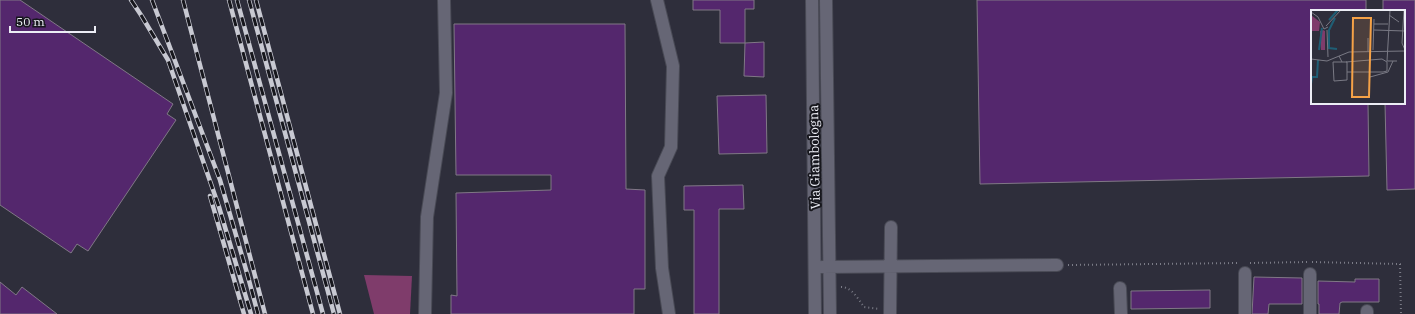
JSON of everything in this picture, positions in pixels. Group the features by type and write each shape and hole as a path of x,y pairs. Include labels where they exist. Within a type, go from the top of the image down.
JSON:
{"street":[{"path":"425,314 427,217 446,93 444,0"},
{"path":"658,0 673,66 671,147 658,176 662,268 668,314"},
{"name":"Via Giambologna","path":"812,0 815,314"},
{"name":"Via Giambologna","path":"821,314 825,267 824,169 826,0"},
{"name":"Via Giambologna","path":"812,60 818,89 824,169"},
{"path":"886,312 891,266 891,227"},
{"path":"825,267 1056,265"},
{"name":"Via Giambologna","path":"825,267 830,314"},
{"path":"1245,273 1245,314"},
{"path":"1310,274 1310,314"},
{"path":"1120,288 1121,314"}],"path":[{"path":"1056,265 1342,262 1400,264 1400,314"},
{"path":"837,286 844,287 851,291 864,307 886,312"}],"shaded area":[{"path":"364,275 412,276 410,314 374,314"}],"building":[{"path":"0,0 20,0 173,104 167,114 176,120 88,251 77,244 71,253 0,205"},
{"path":"693,0 754,0 754,9 745,9 745,43 720,43 720,10 693,10"},
{"path":"977,0 1366,0 1366,10 1311,10 1311,104 1368,104 1369,176 980,184"},
{"path":"1383,0 1415,0 1415,189 1387,190 1385,104 1405,104 1405,10 1383,10"},
{"path":"454,24 625,24 626,189 645,190 645,289 634,289 634,314 451,314 451,295 457,296 456,193 551,190 551,175 456,175"},
{"path":"764,42 764,77 744,76 745,43"},
{"path":"766,95 767,153 719,154 717,96"},
{"path":"743,185 744,209 719,209 719,314 694,314 694,210 684,210 684,186"},
{"path":"1254,277 1302,278 1302,304 1269,304 1268,314 1252,314"},
{"path":"1355,279 1379,279 1379,302 1342,302 1340,303 1339,314 1319,314 1318,281 1355,282"},
{"path":"0,282 16,295 22,287 57,314 0,314"},
{"path":"1210,290 1210,308 1131,309 1131,291"}],"railway":[{"path":"131,0 168,60 219,207 251,314"},
{"path":"152,0 220,180 258,314"},
{"path":"183,0 265,314"},
{"path":"229,0 313,314"},
{"path":"237,0 323,314"},
{"path":"249,0 334,314"},
{"path":"256,0 340,314"},
{"path":"210,196 244,314"}]}
